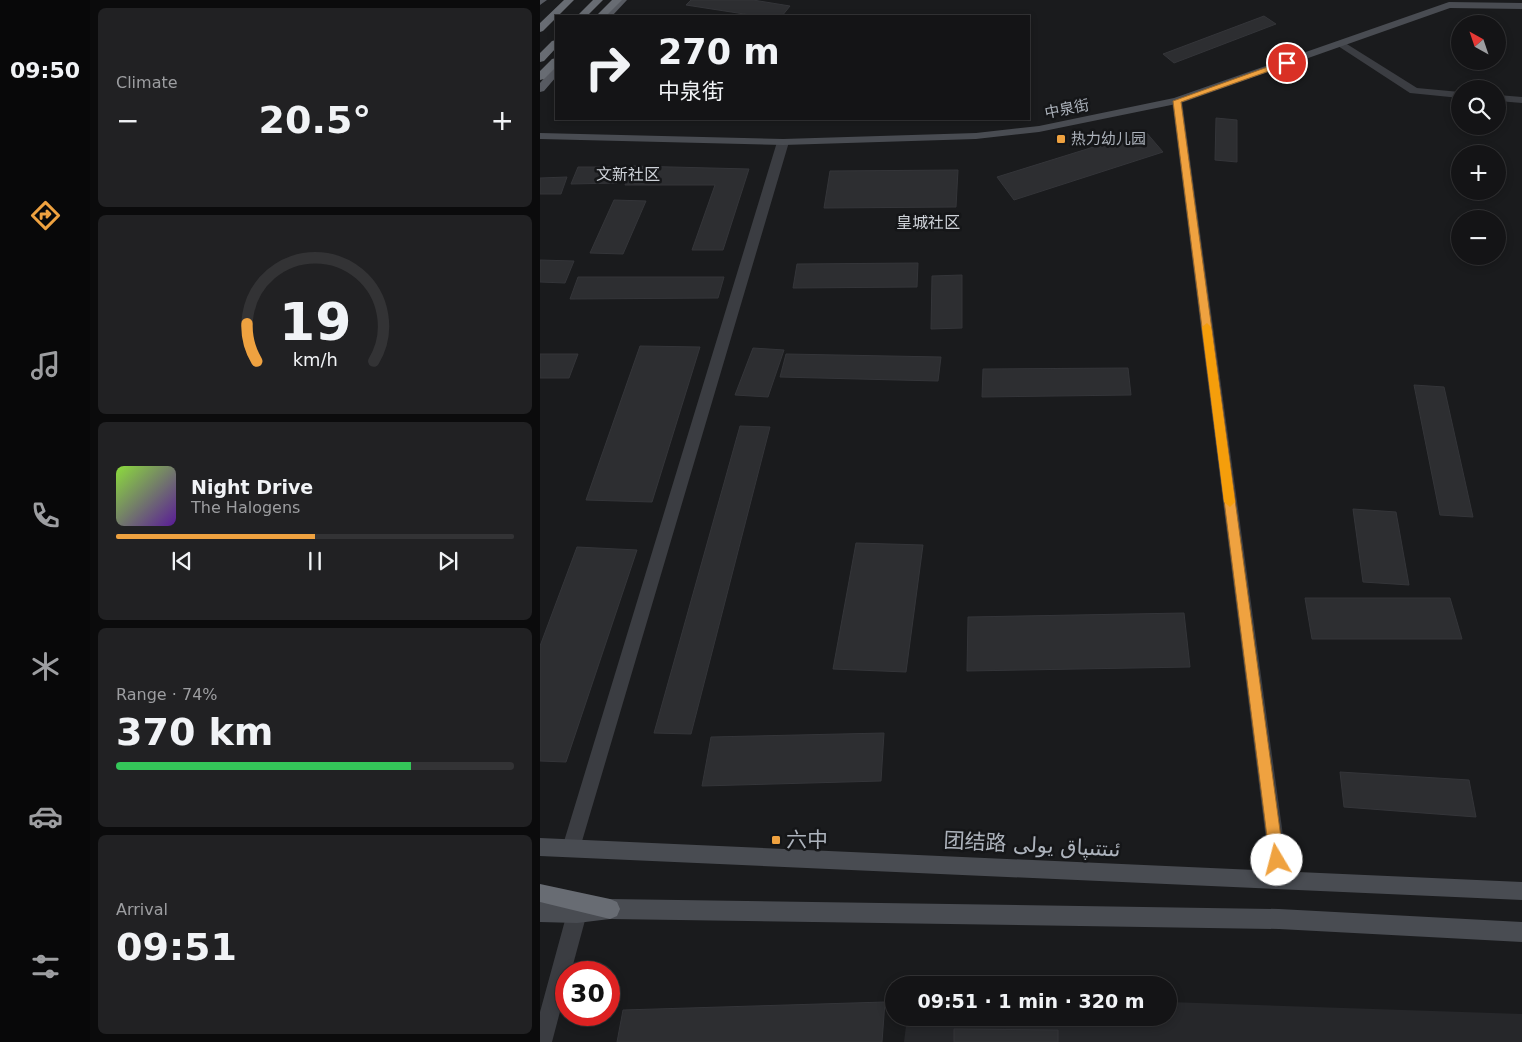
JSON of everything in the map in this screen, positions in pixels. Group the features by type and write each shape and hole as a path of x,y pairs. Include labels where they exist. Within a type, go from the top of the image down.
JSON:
{"highway":[{"path":"540,14 555,0"},
{"path":"540,29 569,0"},
{"path":"583,15 598,0"},
{"path":"602,15 617,0"},
{"path":"540,59 555,43"},
{"path":"540,77 555,62"},
{"path":"540,893 610,909"}],"main road":[{"path":"608,15 622,0"},
{"name":"中泉街","path":"540,136 783,142 976,136 1039,129 1177,101 1449,5 1499,2 1522,6"},
{"path":"540,89 555,72"},
{"name":"团结路 ئىتتىپاق يولى","path":"540,847 1522,891"},
{"path":"540,912 577,913 610,909 1280,919 1522,932"}],"street":[{"path":"1342,44 1414,91 1451,94"},
{"path":"1506,99 1522,100"},
{"path":"1177,101 1280,880"},
{"path":"571,848 783,142"},
{"path":"542,1042 577,913"}],"shaded area":[{"path":"1177,1002 1522,1014 1522,1042 904,1042 906,1026 1177,1026"}],"building":[{"path":"691,0 753,0 790,6 783,15 751,15 686,5"},
{"path":"1264,16 1276,24 1174,63 1163,54"},
{"path":"1216,118 1237,120 1237,162 1215,160"},
{"path":"1145,131 1163,152 1014,200 997,177"},
{"path":"633,166 749,169 723,250 692,250 715,185 625,185"},
{"path":"578,167 623,167 617,183 571,184"},
{"path":"958,170 956,207 824,208 830,171"},
{"path":"567,177 561,194 540,194 540,178"},
{"path":"614,200 646,201 623,254 590,253"},
{"path":"540,260 574,261 565,283 540,282"},
{"path":"918,263 917,287 793,288 797,264"},
{"path":"962,275 962,328 931,329 932,276"},
{"path":"578,277 724,277 718,298 570,299"},
{"path":"640,346 700,347 652,502 586,500"},
{"path":"753,348 784,350 768,397 735,395"},
{"path":"540,354 578,354 569,378 540,378"},
{"path":"786,354 941,357 938,381 780,377"},
{"path":"1128,368 1131,395 982,397 983,369"},
{"path":"1414,385 1444,387 1473,517 1440,515"},
{"path":"740,426 770,427 691,734 654,733"},
{"path":"1353,509 1396,512 1409,585 1363,582"},
{"path":"856,543 923,545 906,672 833,669"},
{"path":"577,547 637,550 566,762 540,761 540,646"},
{"path":"1305,598 1450,598 1462,639 1312,639"},
{"path":"1184,613 1190,667 967,671 968,617"},
{"path":"884,733 881,781 702,786 711,737"},
{"path":"1340,772 1469,780 1476,817 1344,807"},
{"path":"885,1002 882,1042 617,1042 623,1010"},
{"path":"954,1029 1058,1030 1058,1042 954,1042"}],"slow traffic":[{"path":"1207,327 1230,502"}],"place":[{"name":"热力幼儿园","path":"1061,139"},
{"name":"六中","path":"776,840"}],"district":[{"name":"文新社区","path":"628,174"},
{"name":"皇城社区","path":"928,222"}],"route":[{"path":"1277,860 1177,101 1287,63"}]}
